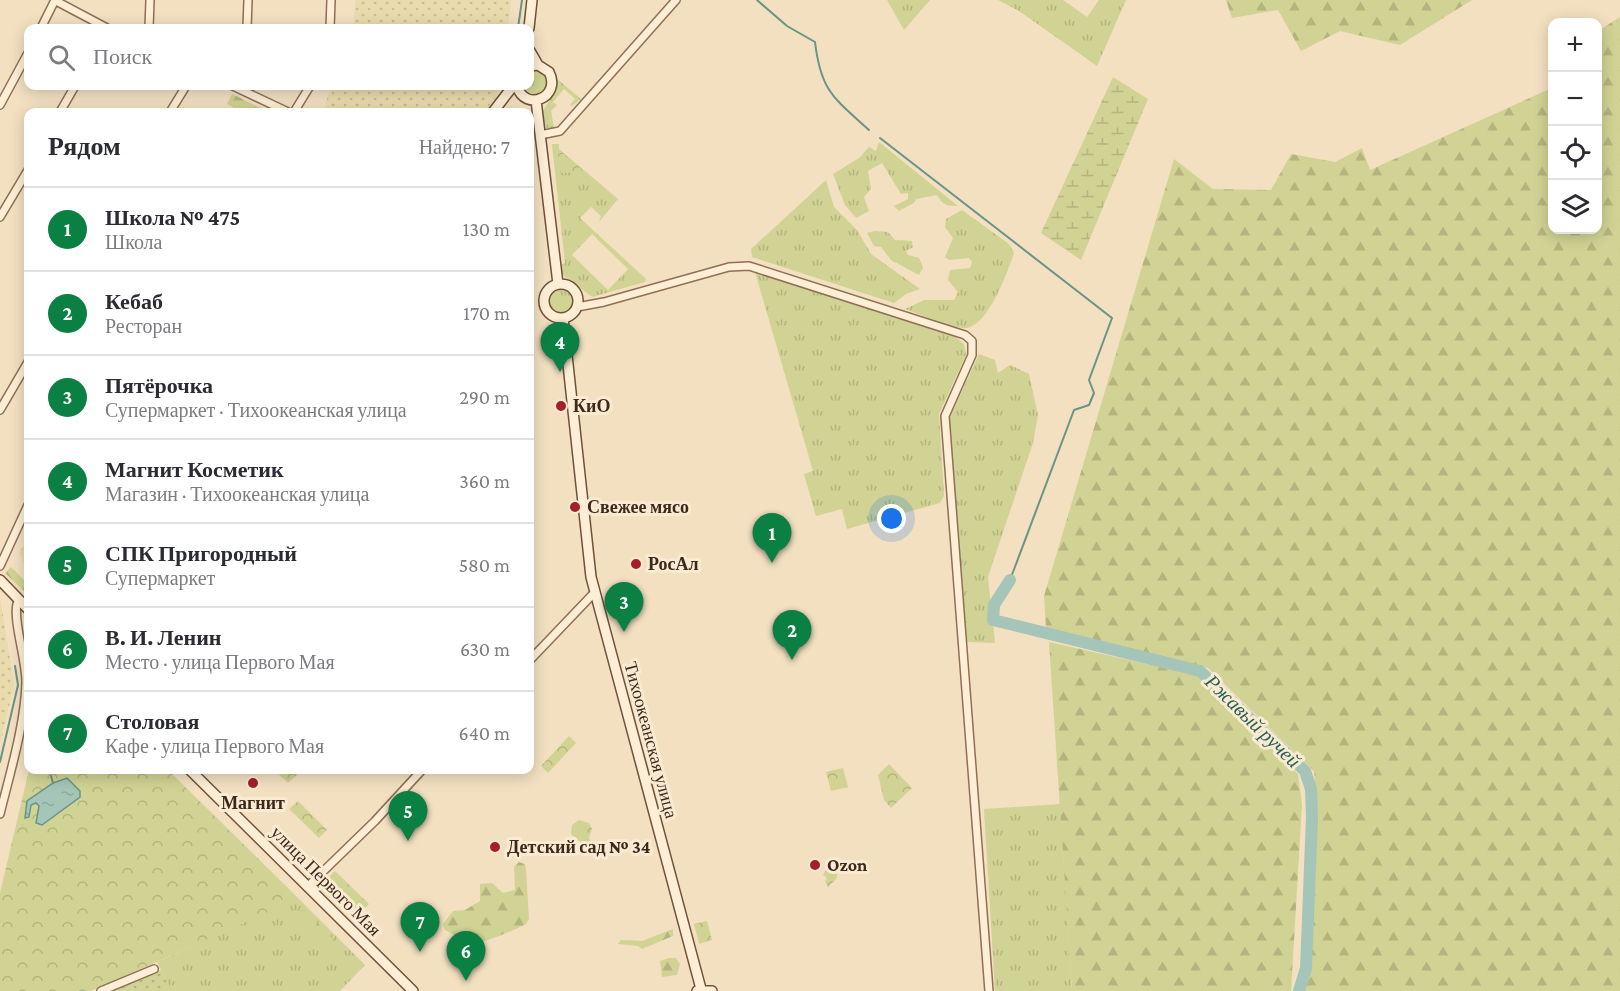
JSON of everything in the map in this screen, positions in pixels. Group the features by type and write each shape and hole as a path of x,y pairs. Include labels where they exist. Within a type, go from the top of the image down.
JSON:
{"street":[{"path":"149,24 150,0"},
{"path":"247,24 248,0"},
{"path":"330,24 331,0"},
{"path":"529,24 532,0"},
{"path":"540,135 560,132 676,0"},
{"path":"43,24 56,1 99,24"},
{"path":"0,105 24,61"},
{"path":"501,101 512,96 536,100 547,96 552,84 549,72 534,66"},
{"path":"0,86 8,91"},
{"path":"62,108 73,90"},
{"path":"173,108 184,90"},
{"path":"241,90 280,108"},
{"path":"296,108 308,90"},
{"path":"496,108 511,90"},
{"path":"518,90 524,97"},
{"path":"536,100 558,284"},
{"path":"0,217 24,177"},
{"path":"577,307 604,302 729,267 748,266 965,335 972,340 972,355 945,416 989,991"},
{"path":"558,284 566,284 576,292 577,307 572,315 563,318 550,314 544,302 548,290 558,284"},
{"name":"Тихоокеанская улица","path":"563,318 595,592 699,990"},
{"path":"0,411 24,369"},
{"path":"0,566 24,514"},
{"path":"0,580 24,605"},
{"path":"534,656 595,592"},
{"path":"20,601 16,604 16,613 24,654"},
{"path":"0,814 24,694"},
{"name":"улица Первого Мая","path":"194,774 413,991"},
{"path":"307,887 375,821 418,774"},
{"path":"101,991 154,969"},
{"path":"699,990 712,991"}],"shaded area":[{"path":"355,0 511,0 508,24 354,24"},
{"path":"329,90 497,90 497,96 487,108 325,108"},
{"path":"24,545 24,564 19,553"},
{"path":"0,597 14,684 0,746"}],"green space":[{"path":"887,0 930,0 904,30"},
{"path":"998,0 1063,0 1087,17 1099,0 1126,0 1097,66 1019,11"},
{"path":"1226,0 1472,0 1400,45 1340,31 1301,51 1278,10 1232,18"},
{"path":"1620,17 1620,991 1303,991 1310,970 1317,805 1314,771 1208,668 1046,629 1044,596 1174,159 1213,189 1271,190 1291,154 1335,162 1362,148 1370,170 1548,90 1548,234 1602,234 1602,28"},
{"path":"534,71 543,74 547,82 544,91 536,95 526,90 534,90"},
{"path":"1113,77 1148,99 1081,260 1041,233"},
{"path":"556,78 581,99 572,106 570,105 575,99 564,89 553,102 557,105 551,111 554,127 550,131 550,128 546,128 542,112 555,92"},
{"path":"232,94 261,108 234,108 227,104"},
{"path":"551,135 552,144 559,144 559,149 618,199 599,222 601,216 591,207 580,218 646,279 645,282 592,297 562,274 561,265 565,263","holes":["592,234 628,269 608,290 572,255"]},
{"path":"879,142 958,206 945,204 937,195 916,199 914,203 899,211 894,206 908,199 908,193 901,194 882,163 868,171 871,189 864,197 869,211 856,218 845,205 833,174 859,158 869,147 876,151"},
{"path":"562,152 582,169 581,172 561,173 558,154"},
{"path":"826,180 834,207 857,230 871,254 920,289 906,294 894,303 752,257 751,249"},
{"path":"962,210 1009,244 1014,253 1002,285 989,310 981,320 972,326 963,328 941,323 905,309 924,300 954,300 958,292 948,280 950,270 970,268 972,262 969,258 949,260 945,257 953,238 945,227 946,219"},
{"path":"888,232 895,240 912,241 913,247 906,251 908,255 919,258 923,268 919,275 891,260 881,247 874,246 867,233"},
{"path":"755,272 953,335 964,344 966,355 939,414 944,496 940,503 847,529 842,509 816,516 804,474 813,471"},
{"path":"561,290 569,294 573,302 569,310 561,314 553,310 549,302 553,294"},
{"path":"979,354 995,360 998,373 1010,365 1029,374 1038,415 1033,443 988,577 995,643 967,642 950,430 950,417"},
{"path":"11,567 24,580 24,591 5,573"},
{"path":"1049,642 1196,675 1298,774 1302,805 1291,991 1072,991"},
{"path":"569,736 576,743 548,773 541,766"},
{"path":"889,764 912,788 891,808 884,800 878,775"},
{"path":"843,768 848,787 831,791 826,772"},
{"path":"28,774 172,774 290,890 276,908 91,991 0,991 0,893"},
{"path":"278,774 298,774 288,783"},
{"path":"298,801 327,830 319,838 289,809"},
{"path":"1060,804 1072,991 995,991 984,809"},
{"path":"579,820 589,823 592,829 589,838 593,845 590,850 571,834 572,825"},
{"path":"831,861 836,862 837,878 828,887 825,882 827,878 823,875"},
{"path":"519,862 525,864 526,870 529,919 526,924 498,937 473,944 466,943 445,930 443,924 453,911 465,910 480,901 480,884 492,883 503,893 515,890 514,867"},
{"path":"335,871 369,904 360,914 326,880"},
{"path":"328,885 369,925 366,928 325,888"},
{"path":"290,890 365,965 340,991 172,991 157,962 276,908"},
{"path":"305,910 337,943 334,950 329,949 298,917 300,911"},
{"path":"707,921 712,940 699,944 694,924"},
{"path":"673,929 673,936 642,949 638,946 618,944 621,940 642,941"},
{"path":"676,958 680,964 677,975 662,977 660,961"},
{"path":"161,970 172,991 110,991"}],"water":[{"path":"67,778 80,791 80,797 42,825 36,823 39,806 36,803 31,805 29,817 25,818 27,801 53,783"}],"waterway":[{"path":"519,24 522,0"},
{"path":"757,0 787,26 815,42 821,72 831,93 869,130"},
{"path":"880,138 1112,318 1089,380 1094,393 1089,405 1074,410 1010,580"},
{"name":"Ржавый ручей","path":"1010,580 994,605 993,620 1200,671 1305,771 1311,789 1312,817 1306,968 1299,991"},
{"path":"0,762 18,685 15,666"},
{"path":"51,776 53,783"}],"place":[{"name":"Магнит Косметик","path":"560,372"},
{"name":"КиО","path":"561,406"},
{"name":"Свежее мясо","path":"575,507"},
{"name":"Школа № 475","path":"772,563"},
{"name":"РосАл","path":"636,564"},
{"name":"Пятёрочка","path":"624,632"},
{"name":"Кебаб","path":"792,660"},
{"name":"Магнит","path":"253,783"},
{"name":"СПК Пригородный","path":"408,841"},
{"name":"Детский сад № 34","path":"495,847"},
{"name":"Ozon","path":"815,865"},
{"name":"Столовая","path":"420,952"},
{"name":"В. И. Ленин","path":"466,981"}]}
